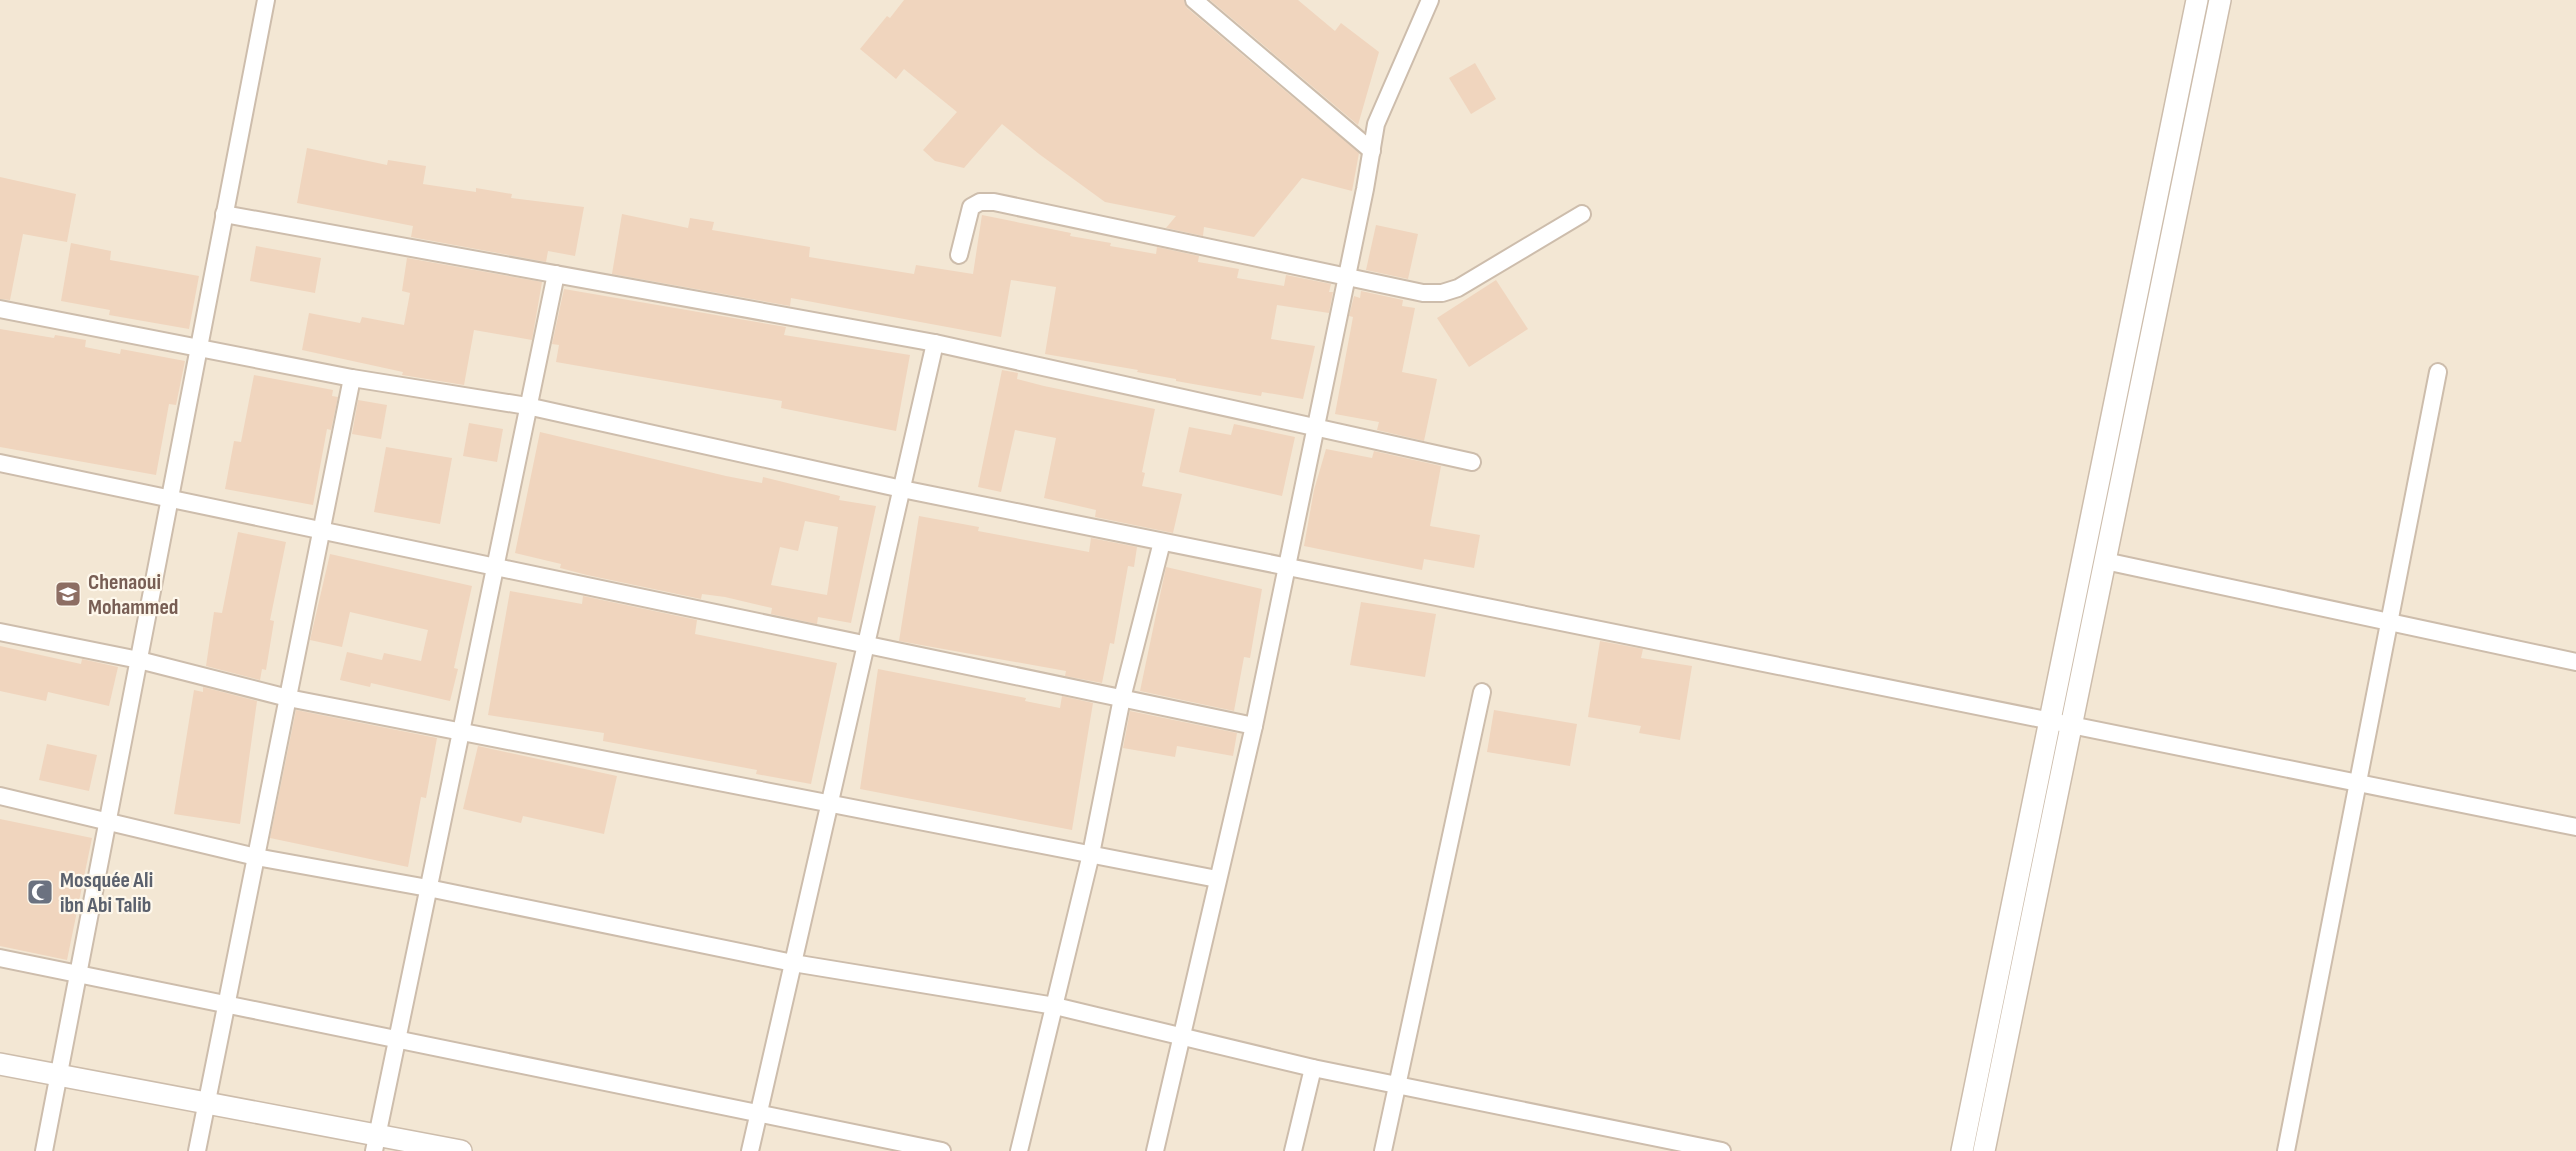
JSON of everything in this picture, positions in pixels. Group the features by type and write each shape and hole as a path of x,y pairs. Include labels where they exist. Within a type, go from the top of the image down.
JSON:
{"street":[{"path":"44,1151 266,0"},
{"path":"1194,0 1372,151"},
{"path":"1155,1151 1254,726 1376,124 1430,0"},
{"path":"1962,1151 2197,0"},
{"path":"1984,1151 2220,0"},
{"path":"959,255 971,207 980,202 994,202 1346,278 1423,292 1442,293 1458,288 1582,214"},
{"path":"224,214 935,343 1472,462"},
{"path":"375,1143 556,274"},
{"path":"0,309 352,378 527,406 902,489 2576,827"},
{"path":"750,1151 935,343"},
{"path":"2286,1151 2438,372"},
{"path":"197,1151 352,378"},
{"path":"0,464 1254,726"},
{"path":"1019,1151 1091,854 1122,698 1162,542"},
{"path":"2105,561 2576,662"},
{"path":"0,632 139,660 288,698 1217,879"},
{"path":"1383,1151 1482,692"},
{"path":"0,796 256,857 428,888 794,963 1055,1006 1313,1068 1399,1083 1722,1151"},
{"path":"0,958 942,1151"},
{"path":"0,1064 206,1103 375,1143 461,1151"},
{"path":"1293,1151 1313,1068"}],"shaded area":[{"path":"0,0 2576,0 2576,1151 0,1151"}],"building":[{"path":"904,0 1184,0 1187,8 1359,153 1352,191 1302,178 1254,237 1204,227 1203,236 1166,228 1176,216 1105,202 1002,124 964,168 935,161 923,150 957,112 904,69 896,79 860,49 887,16 890,18"},
{"path":"1210,0 1298,0 1335,31 1341,23 1379,52 1358,125"},
{"path":"1475,63 1496,99 1471,114 1449,78"},
{"path":"307,148 387,165 388,160 426,166 423,184 476,192 476,188 512,194 511,198 584,207 575,256 548,251 546,262 411,237 413,226 297,203"},
{"path":"0,177 76,194 67,242 23,234 10,300 0,299"},
{"path":"622,214 688,228 690,218 714,222 712,230 810,247 809,257 914,274 916,265 973,274 982,215 1071,233 1070,236 1111,243 1110,246 1156,254 1157,247 1199,256 1198,262 1239,269 1237,278 1284,286 1286,275 1331,284 1329,292 1333,292 1329,313 1277,305 1271,339 1315,346 1303,399 1262,392 1261,396 1176,381 1176,379 1137,372 1138,370 1045,354 1056,287 1011,280 1001,337 791,298 790,306 612,274"},
{"path":"1376,225 1418,234 1408,279 1366,270"},
{"path":"71,243 111,251 110,260 199,276 189,329 109,315 110,310 61,301"},
{"path":"256,246 321,258 315,293 250,281"},
{"path":"407,258 542,282 532,340 474,330 464,385 402,375 403,372 302,350 309,313 360,323 362,317 404,325 410,293 402,291"},
{"path":"1496,280 1528,329 1469,367 1437,318"},
{"path":"564,289 786,327 784,335 910,355 896,431 781,408 782,401 556,362 559,345 552,344"},
{"path":"1361,291 1403,300 1402,306 1415,308 1402,372 1437,379 1424,441 1377,430 1379,422 1335,414 1353,317 1349,316 1354,296 1360,298"},
{"path":"0,329 54,338 55,335 86,340 85,347 120,354 121,349 185,361 176,405 169,404 156,475 0,447"},
{"path":"1002,370 1018,373 1017,379 1044,386 1155,409 1142,472 1145,473 1142,486 1182,494 1173,533 1095,517 1096,510 1044,498 1056,438 1015,430 1001,492 978,487"},
{"path":"254,375 333,390 332,396 338,397 331,430 327,429 313,505 225,489 234,441 241,442"},
{"path":"358,400 387,405 381,439 352,434"},
{"path":"469,423 503,429 497,462 463,456"},
{"path":"1234,424 1295,437 1282,496 1179,472 1189,427 1231,435"},
{"path":"540,432 726,476 762,483 763,477 840,496 839,500 876,506 851,623 818,617 817,624 771,614 772,608 702,594 701,599 587,575 560,568 561,564 515,553","holes":["805,521 838,527 827,595 771,585 780,547 798,551"]},
{"path":"386,447 452,458 440,524 374,512"},
{"path":"1326,449 1372,458 1374,451 1441,466 1430,526 1480,535 1474,568 1424,559 1422,570 1304,546 1314,490"},
{"path":"919,516 979,527 978,531 1089,552 1091,538 1137,547 1134,567 1128,566 1114,644 1110,643 1102,683 1065,676 1066,671 899,641"},
{"path":"238,532 286,542 270,620 274,621 266,670 262,669 260,680 206,666 214,612 222,613"},
{"path":"330,554 472,586 454,668 458,669 450,701 371,683 370,687 340,680 347,652 382,660 384,653 421,661 428,630 350,612 342,647 310,640"},
{"path":"1166,567 1262,589 1250,658 1244,657 1234,711 1140,691"},
{"path":"510,591 582,604 583,596 697,620 695,634 837,663 811,784 756,774 757,770 603,741 604,733 488,715"},
{"path":"1361,602 1436,614 1425,677 1350,665"},
{"path":"1600,641 1643,649 1641,658 1692,666 1680,740 1639,733 1641,726 1588,717"},
{"path":"0,646 81,664 82,659 118,667 109,706 48,692 46,701 0,691"},
{"path":"878,669 1026,698 1025,701 1060,708 1062,696 1093,703 1072,830 860,789"},
{"path":"203,687 257,701 240,824 174,814 194,690 203,692"},
{"path":"296,710 437,738 426,798 421,797 408,867 270,838"},
{"path":"1494,710 1577,724 1570,766 1487,752"},
{"path":"1130,711 1237,733 1233,756 1177,746 1175,757 1123,748"},
{"path":"47,744 97,755 89,791 39,780"},
{"path":"478,746 617,776 604,834 523,816 521,823 463,809"},
{"name":"Mosquée Ali ibn Abi Talib","path":"0,819 92,838 67,960 0,946"}],"place":[{"name":"Chenaoui Mohammed","path":"68,594"},
{"name":"Mosquée Ali ibn Abi Talib","path":"40,892"}]}
